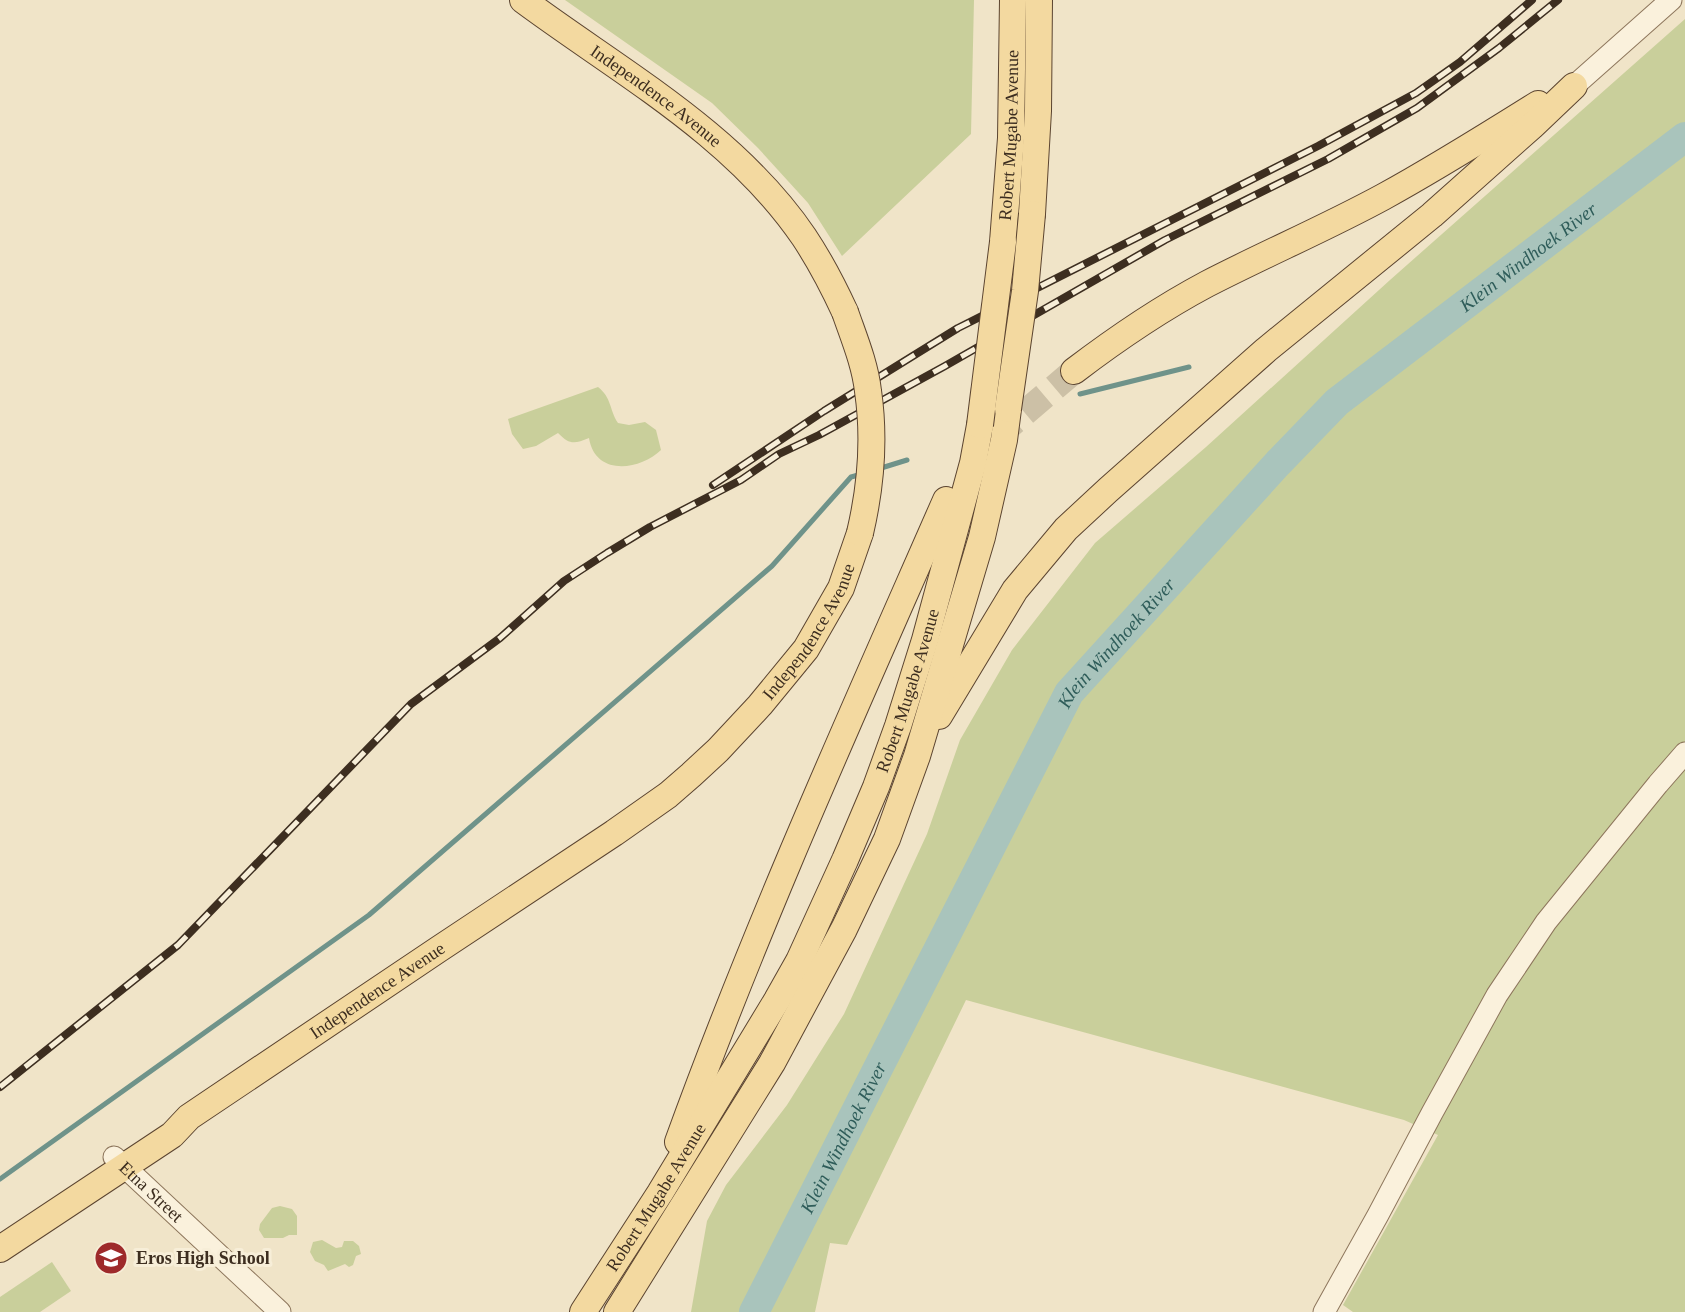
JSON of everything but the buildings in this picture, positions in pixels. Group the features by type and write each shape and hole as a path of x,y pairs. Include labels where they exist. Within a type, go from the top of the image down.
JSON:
{"main road":[{"name":"Independence Avenue","path":"0,1249 165,1125 189,1117 614,834 668,795 718,750 760,705 806,649 841,588 867,503 872,437 869,391 859,351 845,312 828,277 804,237 763,186 734,157 677,110 523,0"},
{"name":"Robert Mugabe Avenue","path":"583,1312 660,1193 799,961 872,797 898,726 925,640 973,463 1003,242 1011,138 1013,0"},
{"name":"Robert Mugabe Avenue","path":"617,1312 793,1027 882,850 917,756 982,537 1004,440 1025,291 1032,214 1038,111 1039,0"},
{"path":"1074,371 1148,319 1206,285 1385,196 1542,101 1574,86"},
{"path":"917,756 968,665 1015,590 1066,529 1266,350 1432,215 1574,86"},
{"path":"660,1193 708,1059 803,825 946,500"},
{"name":"Independence Avenue","path":"0,1234 119,1162"}],"street":[{"path":"1574,86 1671,0"},
{"path":"1324,1312 1497,995 1546,922 1685,754"},
{"name":"Etna Street","path":"119,1162 280,1312"}],"green space":[{"path":"565,0 974,0 971,134 842,256 808,203 712,103"},
{"path":"1685,19 1685,1312 1353,1312 1343,1305 1438,1135 1404,1120 966,1000 847,1245 830,1243 815,1312 691,1312 707,1221 726,1185 787,1105 844,1014 927,834 960,740 1012,650 1095,543"},
{"path":"598,387 606,395 618,423 629,425 645,422 656,430 661,450 641,462 619,466 600,459 589,438 572,442 558,433 536,446 523,449 512,434 508,419"},
{"path":"280,1206 292,1209 297,1216 297,1235 264,1238 259,1230 260,1224 272,1208"},
{"path":"322,1240 336,1248 342,1247 344,1241 353,1241 359,1246 361,1254 356,1256 353,1265 349,1267 345,1264 328,1271 324,1265 315,1261 310,1252 313,1242"},
{"path":"52,1262 71,1291 40,1312 0,1312 0,1297"}],"waterway":[{"name":"Klein Windhoek River","path":"754,1312 1069,693 1337,402 1685,137"},
{"path":"1080,394 1189,367"},
{"path":"878,469 907,460"},
{"path":"0,1179 369,915 772,566 851,477 862,474"}],"tunnel":[{"path":"995,438 1074,371"}],"railway":[{"path":"713,485 824,411 958,328 1318,146 1416,93 1460,62 1532,0"},
{"path":"0,1087 178,945 411,704 500,638 564,581 650,527 741,480 779,454 945,366 1165,240 1328,159 1417,108 1499,48 1558,0"}],"place":[{"name":"Eros High School","path":"111,1258"}]}
